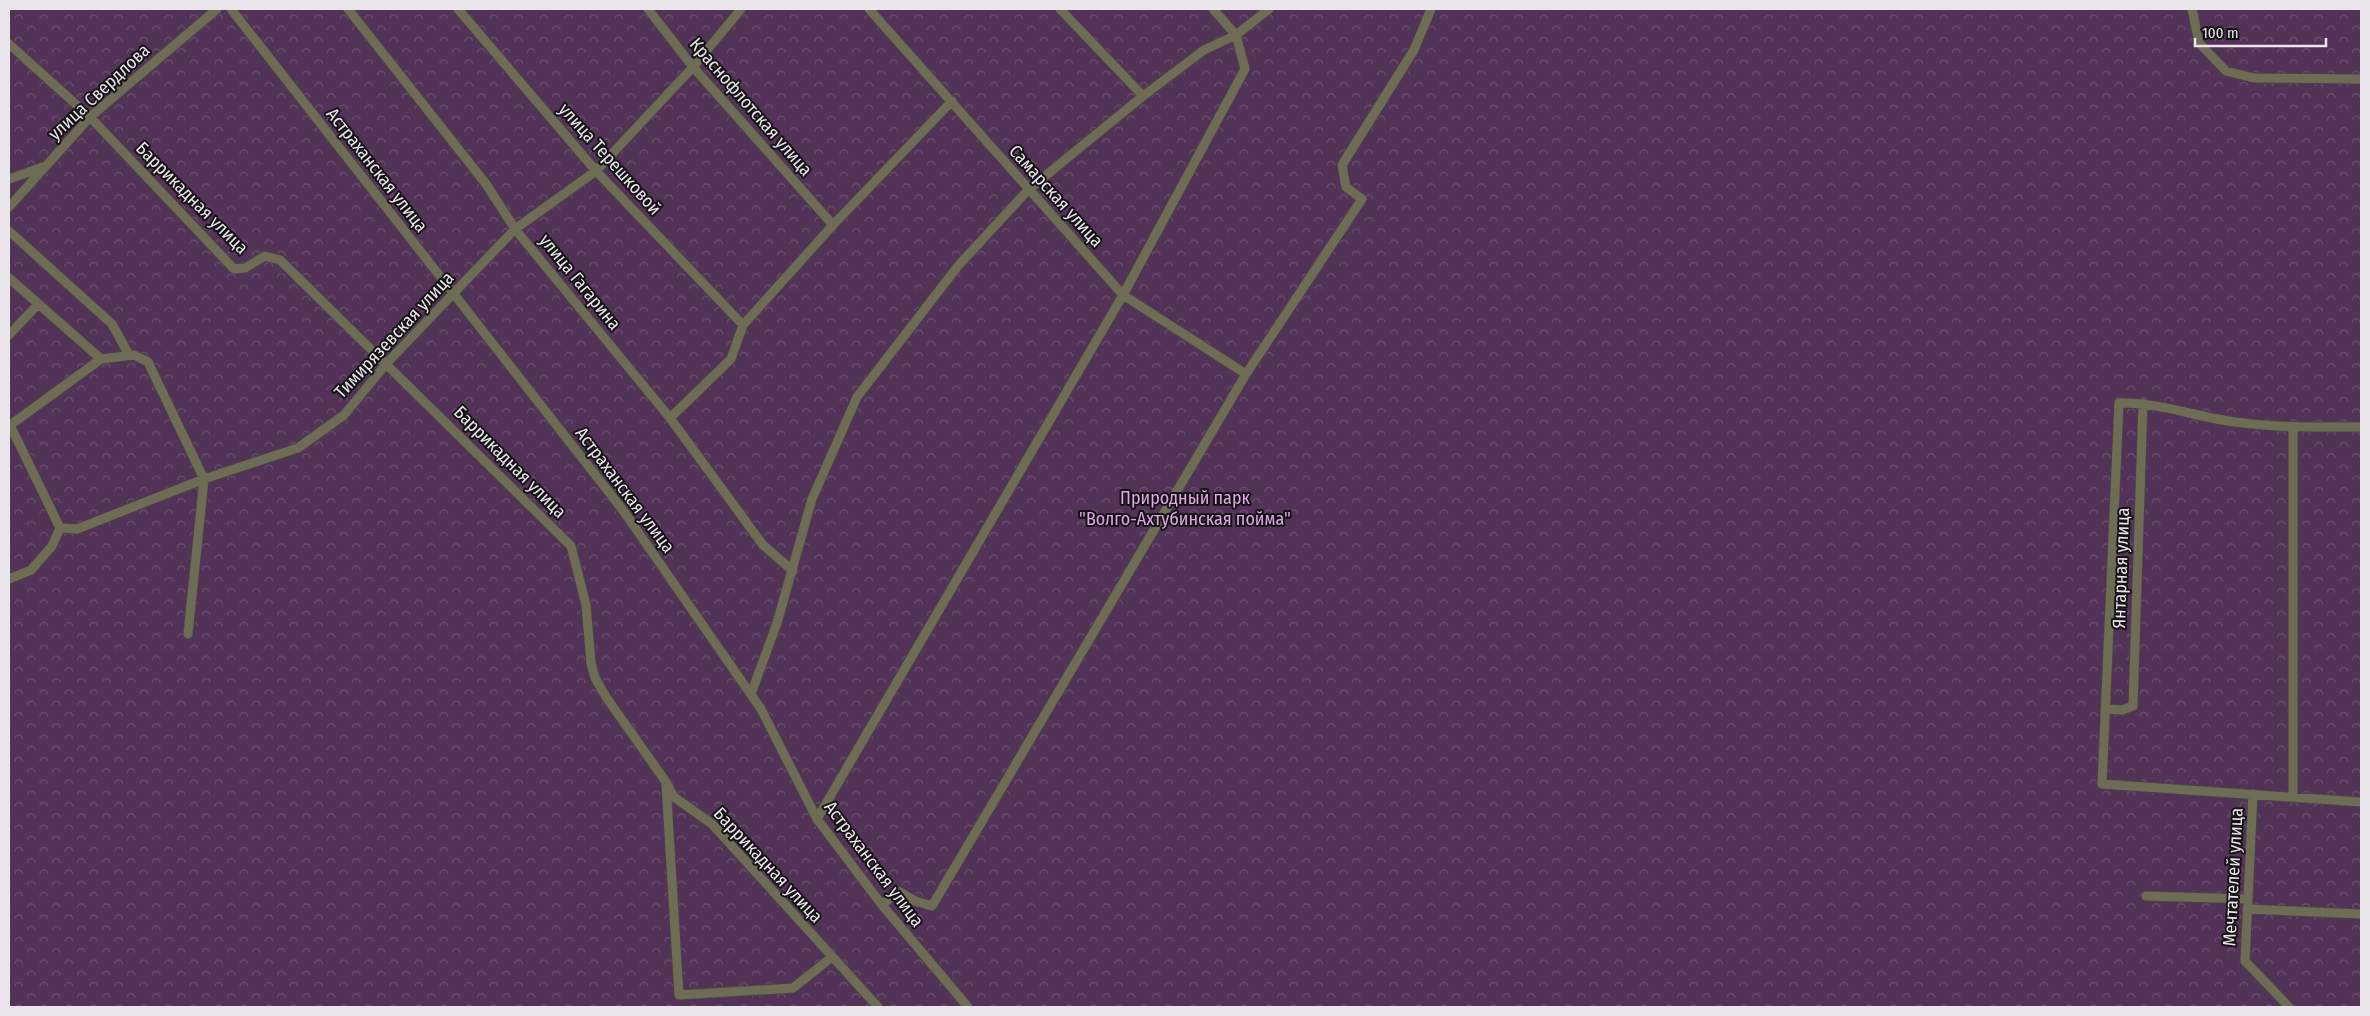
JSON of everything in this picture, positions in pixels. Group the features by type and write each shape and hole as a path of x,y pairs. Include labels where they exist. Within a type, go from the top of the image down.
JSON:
{"street":[{"name":"улица Свердлова","path":"9,207 90,117 217,9"},
{"name":"Астраханская улица","path":"231,9 622,509 761,709 817,819 882,905 968,1007"},
{"name":"улица Гагарина","path":"348,9 486,184 515,228 670,418 763,545 793,571"},
{"name":"улица Терешковой","path":"458,9 596,171 743,325"},
{"name":"Краснофлотская улица","path":"648,9 693,68 833,225"},
{"name":"Тимирязевская улица","path":"60,528 77,529 204,479 298,448 310,441 344,415 387,364 515,228 596,171 693,68 741,9"},
{"name":"Самарская улица","path":"869,9 1123,295 1246,374"},
{"path":"1060,9 1143,96"},
{"path":"817,819 1123,295 1245,69 1236,35 1213,9"},
{"path":"750,694 777,623 812,499 857,398 958,266 1028,190 1143,96 1204,50 1236,35 1269,9"},
{"path":"882,905 898,891 915,901 932,906 1246,374 1362,199 1346,187 1342,165 1414,50 1431,9"},
{"path":"2192,9 2199,43 2226,71 2254,78 2361,80"},
{"name":"Баррикадная улица","path":"9,44 90,117 234,269 245,268 265,256 280,260 571,546 586,605 591,663 595,678 606,697 666,782 674,797 712,824 878,1007"},
{"path":"670,418 731,359 743,325 833,225 952,101"},
{"path":"9,179 43,167"},
{"path":"9,231 112,324 129,355"},
{"path":"9,278 101,359"},
{"path":"9,335 38,304"},
{"path":"9,579 31,570 52,546 60,528 9,426 101,359 134,355 148,362 204,479 188,634"},
{"path":"2361,427 2293,427 2235,422 2143,403 2118,403 2102,784 2361,802"},
{"name":"Янтарная улица","path":"2105,709 2122,710 2133,706 2143,403"},
{"path":"2293,427 2294,796"},
{"path":"666,782 679,996 793,988 832,957"},
{"name":"Мечтателей улица","path":"2253,794 2245,961 2289,1007"},
{"path":"2146,896 2248,899"},
{"path":"2248,910 2361,914"}],"green space":[{"name":"Природный парк \"Волго-Ахтубинская пойма\"","path":"9,9 2361,9 2361,1007 9,1007"}]}
